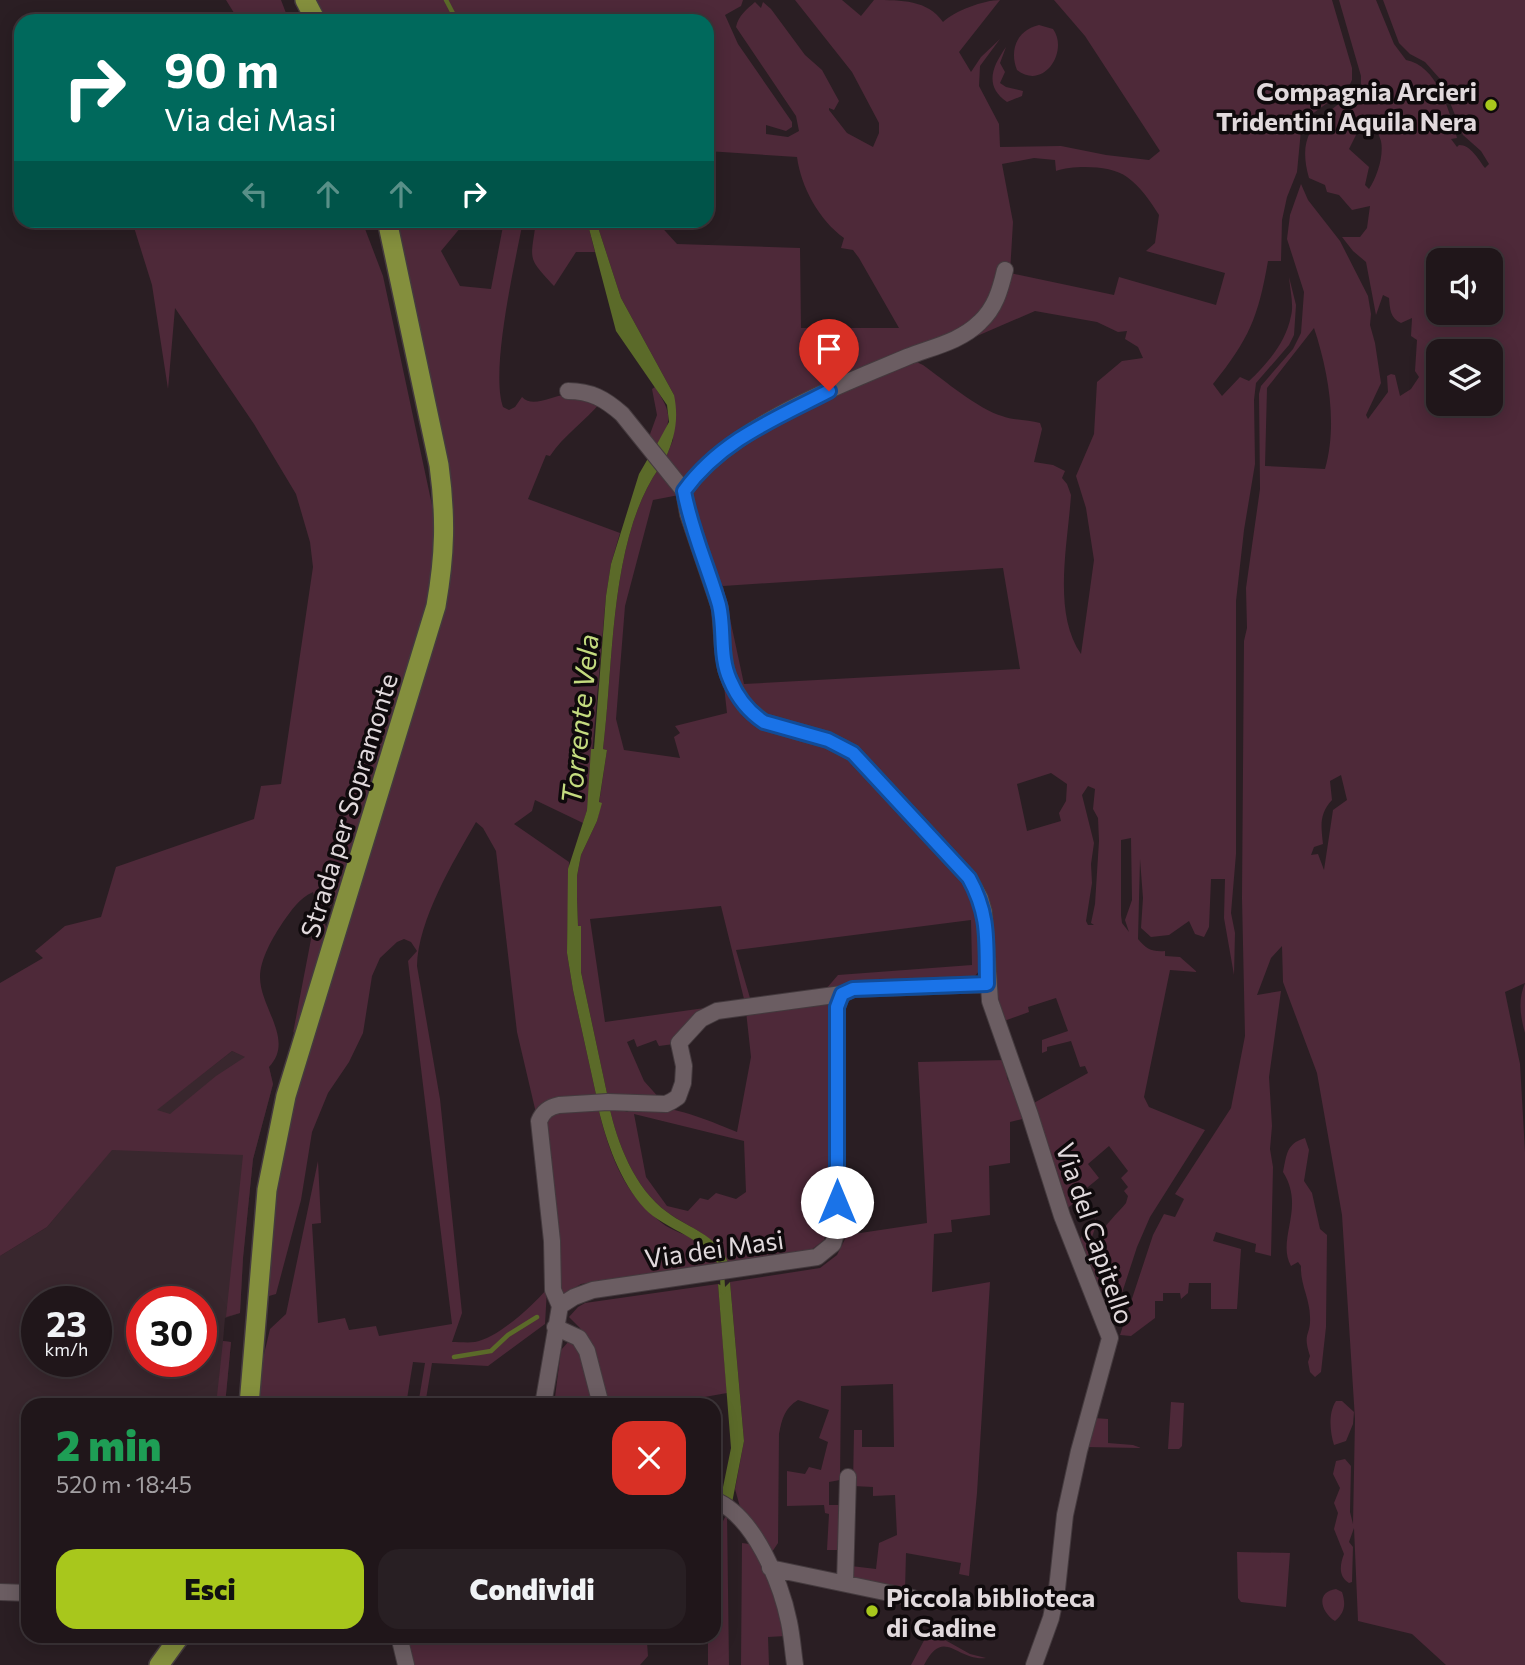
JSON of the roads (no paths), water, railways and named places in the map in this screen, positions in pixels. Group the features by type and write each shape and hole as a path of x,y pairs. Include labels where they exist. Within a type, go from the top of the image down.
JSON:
{"main road":[{"name":"Strada per Sopramonte","path":"250,1398 267,1190 274,1149 299,1051 429,633 442,573 445,543 439,465 389,228"},
{"path":"159,1665 175,1643"}],"street":[{"path":"568,391 591,393 612,405 684,491 697,472 730,443 749,432 829,391 966,333 991,310 1000,294 1005,270"},
{"name":"Via del Capitello","path":"684,491 688,514 720,608 726,669 731,683 747,707 764,722 828,740 853,753 955,861 980,898 984,912 990,1001 1055,1194 1110,1338 1079,1451 1065,1516 1051,1618 1034,1665"},
{"path":"544,1398 560,1306 553,1290 552,1241 539,1121 541,1115 551,1107 603,1102 666,1104 678,1097 683,1083 684,1066 679,1043 701,1018 717,1011 842,994 853,989 987,984"},
{"name":"Via dei Masi","path":"560,1306 593,1290 817,1257 833,1244 837,1230 837,1007 842,994"},
{"path":"555,1327 579,1338 587,1351 599,1398"},
{"path":"845,1583 848,1478"},
{"path":"721,1504 759,1542 788,1616 795,1665"},
{"path":"770,1568 913,1598"},
{"path":"0,1592 21,1593"},
{"path":"401,1643 406,1665"}],"waterway":[{"name":"Torrente Vela","path":"446,0 453,14"},
{"name":"Torrente Vela","path":"722,1273 723,1292"},
{"path":"454,1357 491,1351 508,1335 537,1317"}],"place":[{"name":"Compagnia Arcieri Tridentini Aquila Nera","path":"1491,105"},
{"name":"Piccola biblioteca di Cadine","path":"872,1611"}]}
